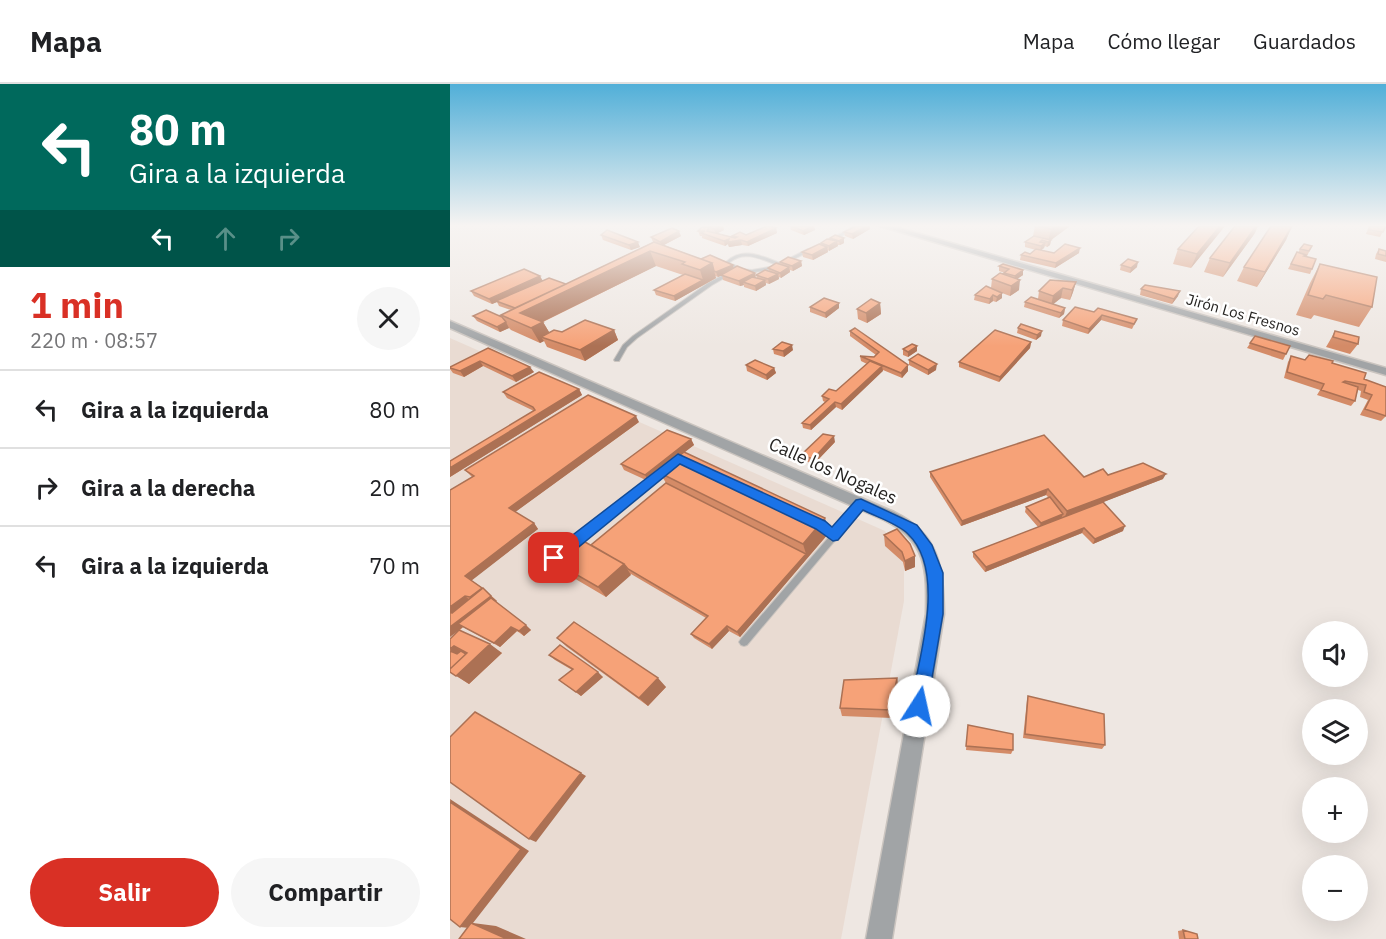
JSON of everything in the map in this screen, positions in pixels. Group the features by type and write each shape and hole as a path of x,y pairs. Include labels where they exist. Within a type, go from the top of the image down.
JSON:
{"street":[{"name":"Jirón Los Fresnos","path":"1021,266 1386,372"},
{"name":"Calle los Nogales","path":"450,324 861,504 912,529 927,550 935,573 935,614 879,939"}],"lane":[{"path":"731,266 739,270"},
{"path":"617,360 625,346 635,337 710,284 739,270 764,270 777,266"},
{"path":"536,573 678,458"},
{"path":"744,642 861,504"},
{"path":"810,520 833,536"}],"shaded area":[{"path":"450,338 885,531 904,561 904,601 841,939 450,939"}],"building":[{"path":"604,266 619,266 520,313 543,322 531,328 501,315"},
{"path":"688,266 707,266 700,270"},
{"path":"713,266 731,266 716,272"},
{"path":"737,266 755,273 739,281 721,275"},
{"path":"771,266 789,267 780,273 768,268"},
{"path":"999,266 1023,270 1015,276 1004,273 1009,269"},
{"path":"1245,266 1269,266 1265,272"},
{"path":"1319,266 1377,277 1372,307 1326,295 1323,299 1308,295"},
{"path":"524,269 540,276 489,299 471,291"},
{"path":"765,270 778,274 768,279 756,275"},
{"path":"1000,273 1020,280 1011,286 992,279"},
{"path":"685,274 703,280 674,296 654,290"},
{"path":"752,277 765,280 755,286 743,282"},
{"path":"549,278 566,284 515,308 496,301"},
{"path":"1050,280 1076,282 1072,290 1063,288 1053,296 1039,291"},
{"path":"1145,285 1180,291 1174,299 1141,289"},
{"path":"986,286 1002,293 997,297 993,295 990,299 975,295"},
{"path":"1031,297 1065,308 1061,313 1025,302"},
{"path":"824,298 839,303 825,313 810,307"},
{"path":"871,299 880,303 866,313 857,309"},
{"path":"1075,307 1094,312 1098,308 1137,319 1134,324 1102,315 1089,329 1063,320"},
{"path":"486,310 502,317 506,322 497,327 473,316"},
{"path":"585,320 614,330 580,350 541,337 554,330 562,332"},
{"path":"1021,324 1042,331 1037,335 1018,328"},
{"path":"855,328 908,365 901,373 860,356 874,357 879,352 850,331"},
{"path":"995,330 1031,342 1000,377 959,362"},
{"path":"1335,331 1359,337 1358,344 1333,337"},
{"path":"1255,336 1290,346 1286,354 1250,343"},
{"path":"782,342 792,345 783,351 773,349"},
{"path":"912,344 917,346 908,352 903,349"},
{"path":"488,348 530,367 512,376 480,361 460,371 450,368"},
{"path":"918,354 937,364 928,370 909,360"},
{"path":"1309,355 1366,373 1364,379 1386,387 1386,416 1365,409 1372,395 1364,392 1366,385 1343,382 1358,387 1355,401 1321,390 1324,384 1287,372 1291,356 1305,360"},
{"path":"755,360 774,368 766,375 746,365"},
{"path":"870,361 882,366 841,404 835,402 810,425 802,423 829,399 822,396 829,389 836,391"},
{"path":"539,372 579,389 450,468 450,461 535,410 503,392"},
{"path":"588,395 636,416 509,508 534,523 465,576 482,588 470,597 465,596 450,607 450,490 474,476 465,470"},
{"path":"667,430 691,439 645,475 621,464"},
{"path":"823,434 834,436 813,459 801,455"},
{"path":"1044,435 1084,477 1103,469 1108,475 1143,463 1166,474 1067,511 1048,489 962,521 930,472"},
{"path":"684,452 825,518 803,544 660,473"},
{"path":"666,483 806,554 737,632 727,626 709,644 691,634 708,616 591,545"},
{"path":"1050,497 1063,514 1041,523 1026,507"},
{"path":"1103,502 1125,526 1095,539 1084,528 986,567 973,552"},
{"path":"897,529 910,544 915,556 905,561 902,552 884,535"},
{"path":"585,542 624,564 598,587 558,564"},
{"path":"483,588 491,596 450,627 450,612 452,613"},
{"path":"491,598 526,625 519,631 511,627 494,643 458,624"},
{"path":"574,622 658,678 639,698 557,638"},
{"path":"459,630 490,644 456,676 450,672 450,669 467,653 454,646 450,649 450,639"},
{"path":"560,645 598,672 576,692 559,680 573,669 549,655"},
{"path":"450,651 457,654 461,651 466,654 450,669"},
{"path":"897,678 891,710 840,708 844,680"},
{"path":"1028,696 1104,714 1105,745 1025,734"},
{"path":"475,712 581,773 529,839 450,782 450,737"},
{"path":"968,725 1013,734 1013,750 966,746"},
{"path":"450,802 521,849 460,927 450,919"},
{"path":"471,923 507,939 459,939"},
{"path":"1183,930 1197,934 1198,939 1185,939"}],"route":[{"path":"554,558 678,458 820,525 833,536 861,504 912,529 927,550 935,573 935,614 919,706"}]}
